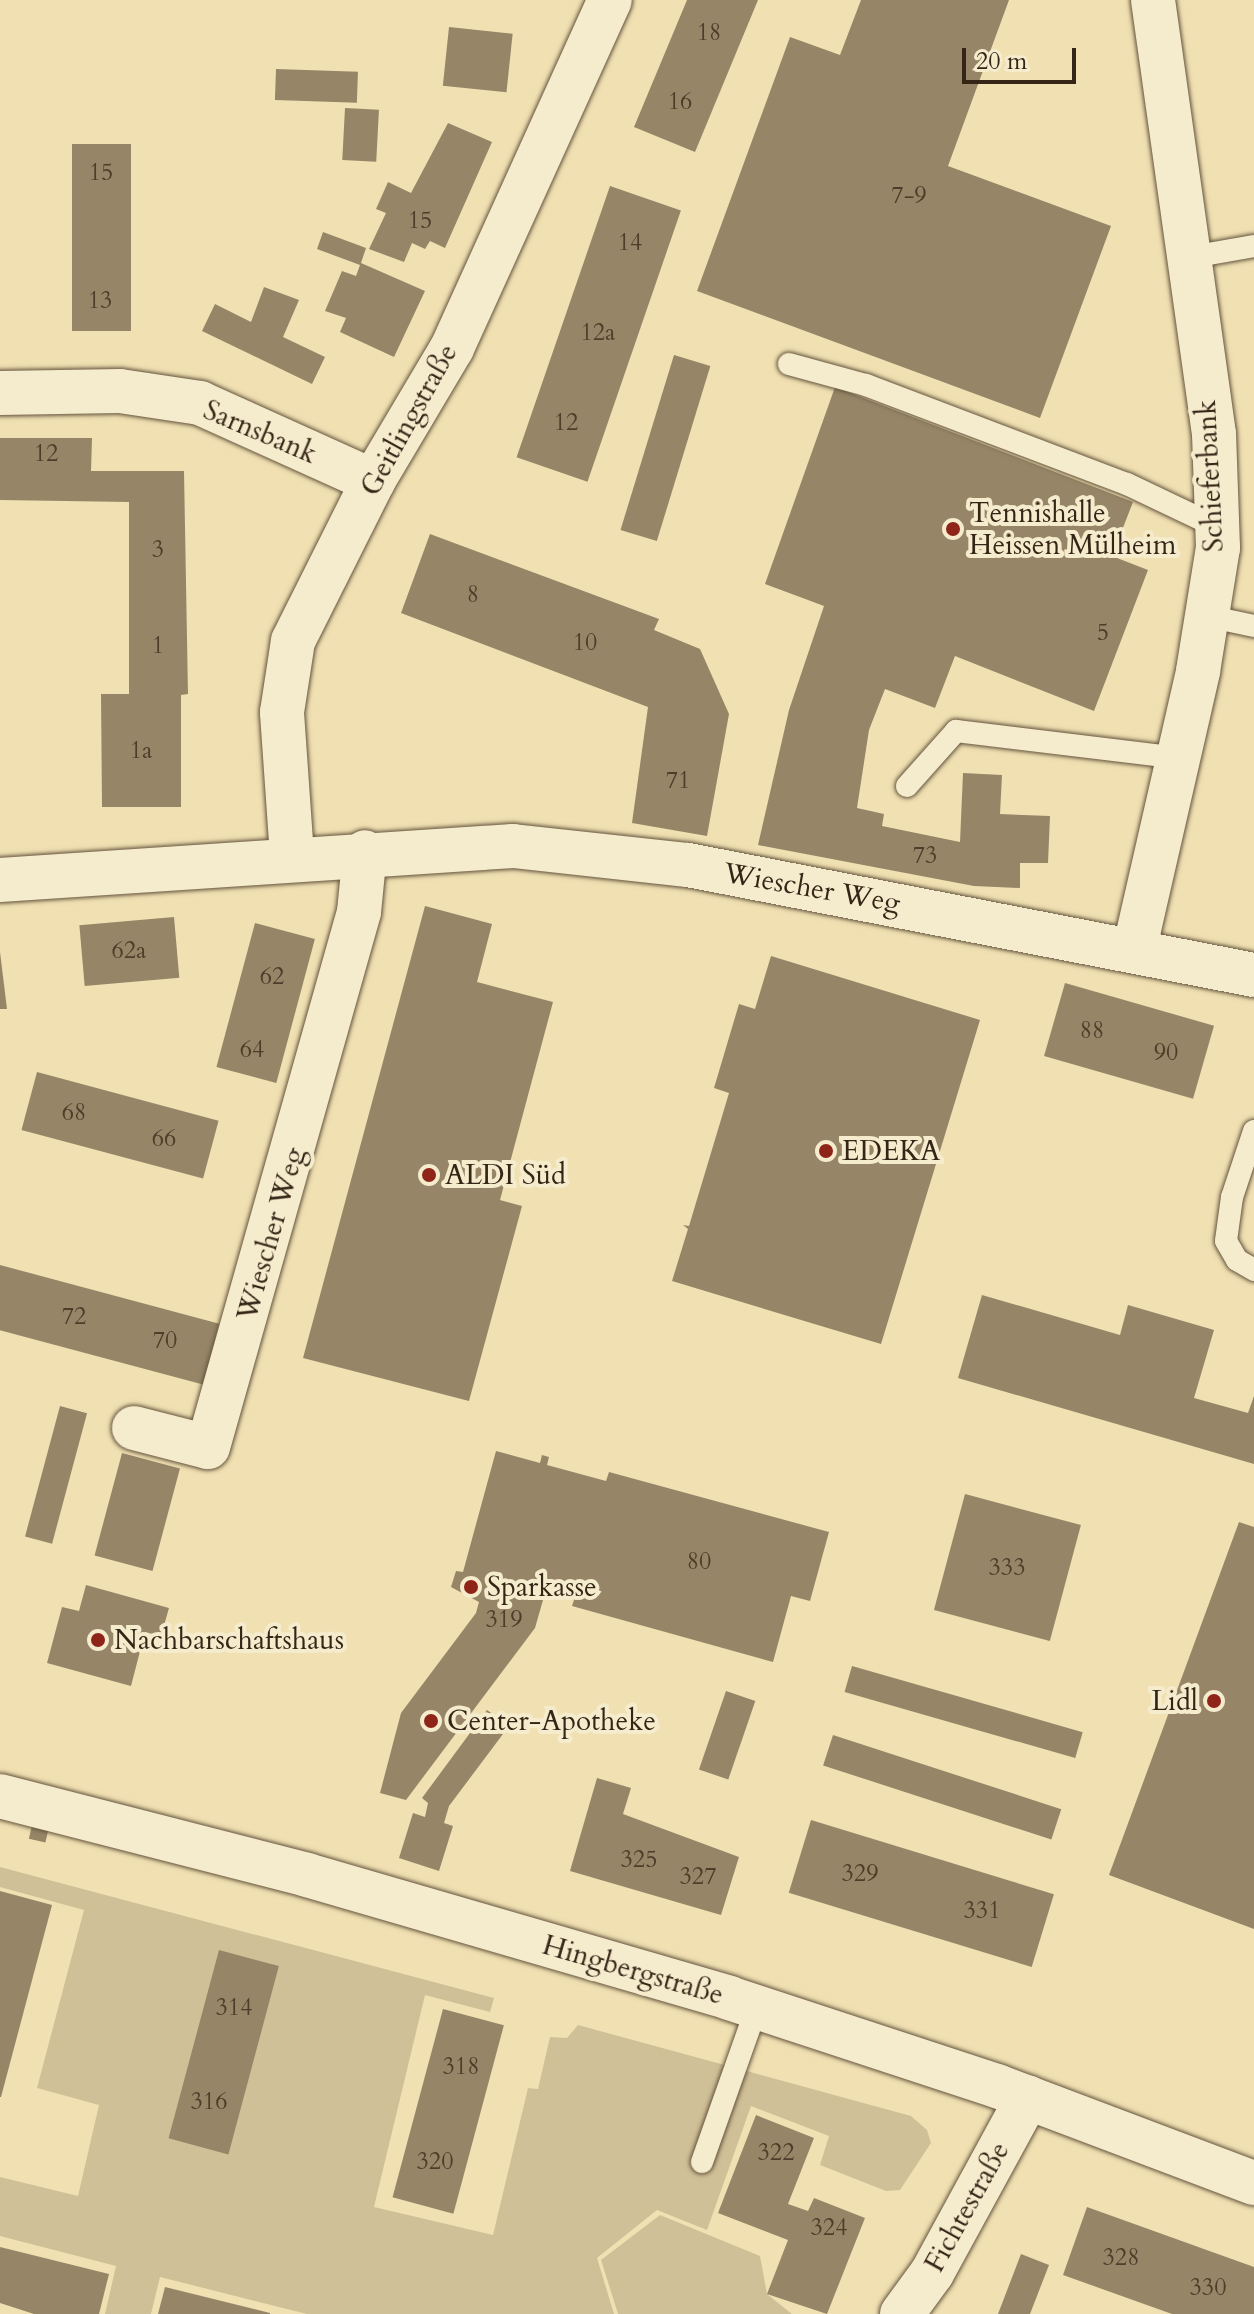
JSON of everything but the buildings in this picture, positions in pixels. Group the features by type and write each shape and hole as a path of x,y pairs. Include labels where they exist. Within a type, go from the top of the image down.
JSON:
{"street":[{"name":"Geitlingstraße","path":"292,856 282,712 293,641 373,481 452,348 610,0"},
{"name":"Schieferbank","path":"1135,947 1207,616 1217,527 1214,434 1186,258 1153,0"},
{"name":"Sarnsbank","path":"0,393 120,391 200,403 373,481"},
{"name":"Wiescher Weg","path":"0,880 292,856 513,846 600,853 1135,947 1254,975"},
{"name":"Wiescher Weg","path":"134,1428 208,1447 359,912 365,852"},
{"name":"Hingbergstraße","path":"0,1796 307,1875 757,2007 1028,2097 1254,2183"},
{"name":"Fichtestraße","path":"902,2314 932,2273 1028,2097"}],"lane":[{"path":"1186,258 1254,246"},
{"path":"789,364 866,385 1112,479 1217,527"},
{"path":"1207,616 1254,626"},
{"path":"907,786 956,731 1178,758"},
{"path":"1254,1131 1232,1197 1226,1241 1237,1260 1254,1270"},
{"path":"702,2162 757,2007"}],"shaded area":[{"path":"0,1867 494,1998 490,2012 425,1995 374,2207 493,2235 528,2088 538,2089 550,2037 567,2038 578,2025 911,2116 927,2130 931,2143 900,2190 886,2191 820,2165 829,2136 751,2106 707,2230 657,2210 597,2258 614,2314 307,2314 160,2277 151,2314 105,2314 116,2266 0,2236 0,2177 78,2196 99,2105 37,2088 84,1910 0,1887"},
{"path":"660,2215 760,2256 767,2294 792,2314 618,2314 601,2260"}],"place":[{"name":"Tennishalle Heissen Mülheim","path":"953,529"},
{"name":"EDEKA","path":"826,1151"},
{"name":"ALDI Süd","path":"429,1175"},
{"name":"Sparkasse","path":"471,1587"},
{"name":"Nachbarschaftshaus","path":"98,1640"},
{"name":"Lidl","path":"1214,1701"},
{"name":"Center-Apotheke","path":"431,1721"}]}
